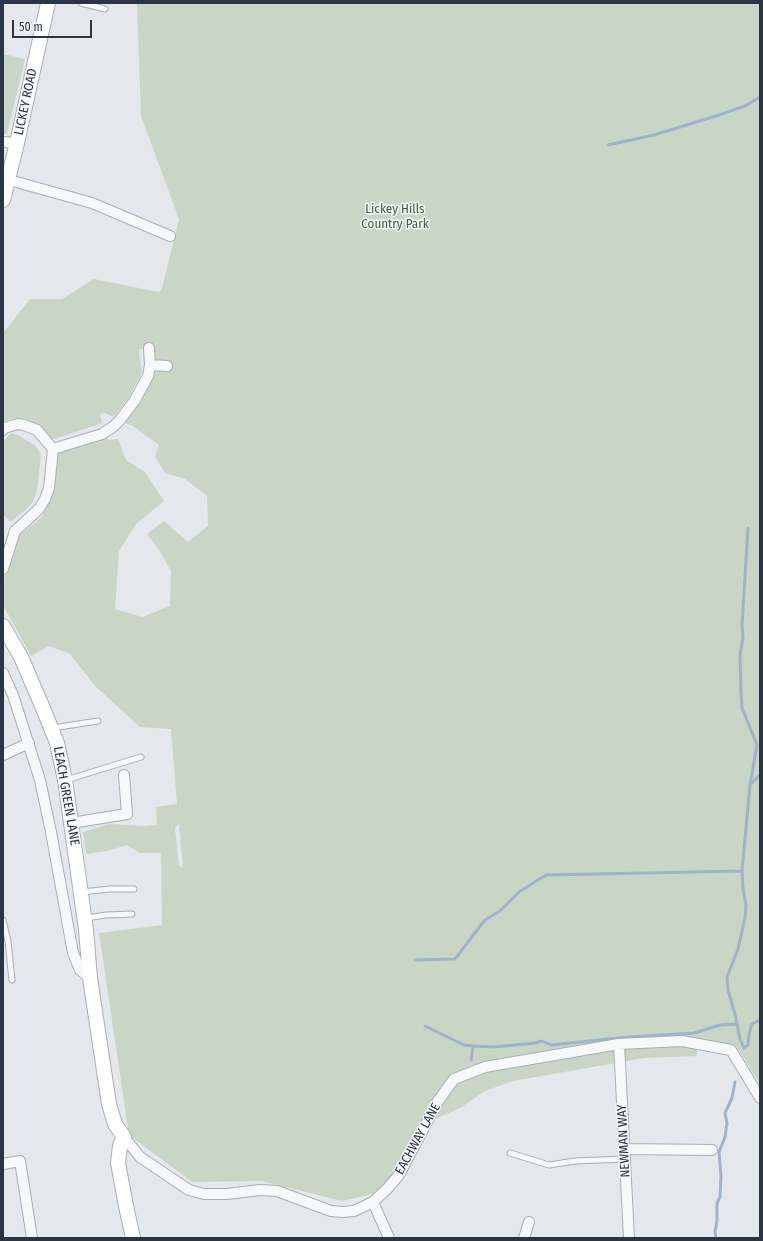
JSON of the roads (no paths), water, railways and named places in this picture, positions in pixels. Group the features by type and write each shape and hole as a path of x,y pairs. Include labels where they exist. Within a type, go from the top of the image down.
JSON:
{"street":[{"name":"LICKEY ROAD","path":"3,200 9,180 48,3"},
{"path":"3,142 17,144"},
{"path":"9,180 92,203 170,236"},
{"path":"52,449 102,434 120,420 135,400 148,376 150,365 149,348"},
{"path":"150,365 167,366"},
{"path":"3,430 4,428 18,424 24,425 36,430 52,449 49,488 45,499 39,509 16,531 3,569"},
{"name":"LEACH GREEN LANE","path":"3,626 21,657 57,743 65,780 85,918 90,978 109,1104 115,1124 124,1137"},
{"name":"LEACH GREEN LANE","path":"3,673 13,695 40,780 74,954 80,970 90,978"},
{"path":"3,755 29,743"},
{"path":"71,823 127,814 124,775"},
{"name":"EACHWAY LANE","path":"124,1137 140,1157 189,1190 204,1194 227,1194 260,1190 277,1191 331,1211 343,1212 354,1211 373,1202 387,1189 399,1175 438,1101 454,1079 485,1067 619,1044 682,1041 731,1050 760,1098"},
{"name":"NEWMAN WAY","path":"619,1044 629,1238"},
{"path":"124,1137 120,1146 118,1163 133,1238"},
{"path":"625,1154 712,1150"},
{"path":"3,1164 20,1161 29,1228 32,1238"},
{"path":"373,1202 390,1238"},
{"path":"524,1238 529,1222"}],"lane":[{"path":"82,3 105,9"},
{"path":"51,728 98,721"},
{"path":"65,780 141,756"},
{"path":"81,892 110,889 134,889"},
{"path":"85,918 106,915 132,914"},
{"path":"3,920 8,941 12,980"},
{"path":"510,1154 549,1165 625,1154"}],"waterway":[{"path":"608,145 654,135 716,116 745,106 760,97"},
{"path":"748,528 742,625 743,638 740,655 741,693 742,708 757,745 750,785 742,871 746,906 745,918 738,949 727,977 728,990 740,1039 744,1048 748,1045 752,1024 760,1020"},
{"path":"750,785 760,775"},
{"path":"415,960 455,959 485,920 500,911 519,892 546,875 742,871"},
{"path":"425,1026 464,1045 494,1047 542,1041 551,1045 628,1037 694,1033 720,1025 737,1024"},
{"path":"471,1060 473,1046"},
{"path":"716,1238 717,1203 720,1197 721,1176 719,1152 725,1137 727,1123 725,1113 732,1098 735,1082"}],"park label":[{"name":"Lickey Hills Country Park","path":"395,216"}]}
